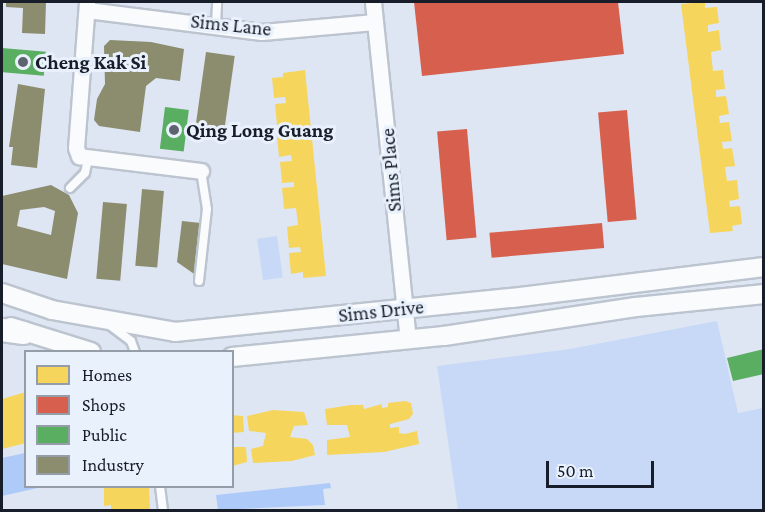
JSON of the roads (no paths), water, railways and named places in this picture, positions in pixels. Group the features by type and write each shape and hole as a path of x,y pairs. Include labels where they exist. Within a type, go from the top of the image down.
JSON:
{"main road":[{"path":"2,330 24,333"}],"street":[{"name":"Sims Place","path":"373,2 408,339"},
{"name":"Sims Lane","path":"87,6 262,32 375,22"},
{"path":"87,6 76,148 80,156 88,159 201,171"},
{"name":"Sims Drive","path":"2,293 52,310 108,323 175,332 405,309 764,267"},
{"name":"Sims Drive","path":"234,357 557,322 657,304 764,294"},
{"path":"2,322 24,333 87,350"}],"lane":[{"path":"216,24 217,2"},
{"path":"70,188 85,173 88,159"},
{"path":"199,281 207,208 201,171"},
{"path":"108,323 131,341 135,350"},
{"path":"160,488 163,510"}],"place":[{"name":"Cheng Kak Si","path":"23,62"},
{"name":"Qing Long Guang","path":"174,130"}]}
